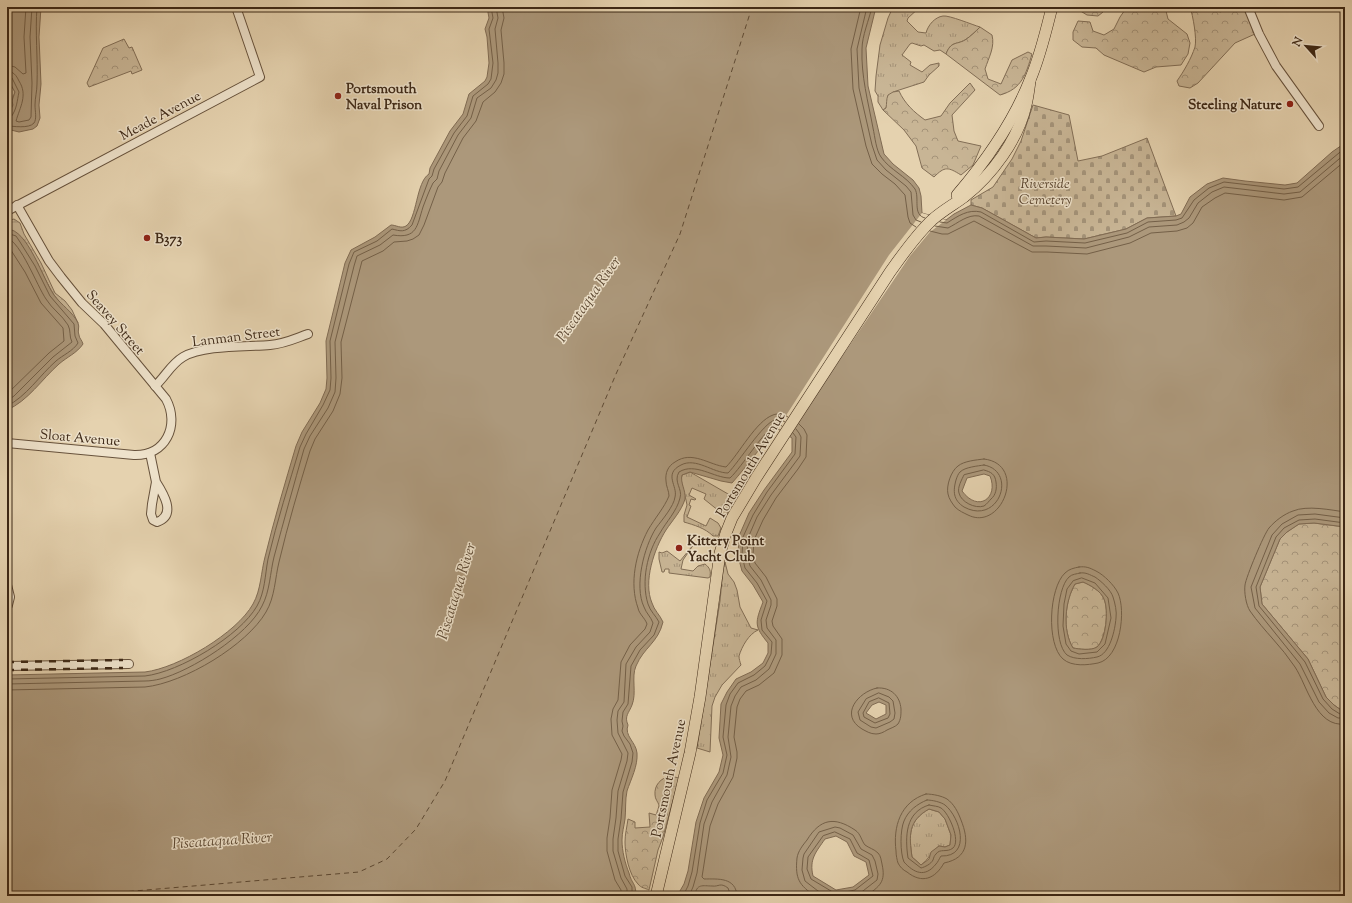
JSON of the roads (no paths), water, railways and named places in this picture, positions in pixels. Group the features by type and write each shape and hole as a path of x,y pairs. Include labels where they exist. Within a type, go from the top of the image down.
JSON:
{"main road":[{"name":"Portsmouth Avenue","path":"656,896 690,752 700,697 717,569 726,533 732,518 756,478 890,272 916,237 945,209 988,156 1013,115 1030,81 1052,7"}],"street":[{"name":"Meade Avenue","path":"7,211 260,76 236,7"},
{"path":"1248,7 1259,34 1276,66 1319,126"},
{"name":"Seavey Street","path":"17,206 49,261 61,277 82,303 104,324 170,405 172,419 169,433 159,447 150,453"},
{"name":"Lanman Street","path":"155,386 177,361 191,354 201,351 237,346 270,345 288,342 308,334"},
{"name":"Sloat Avenue","path":"7,443 134,455 144,455 150,453"},
{"path":"150,453 156,482"},
{"path":"7,585 10,597 8,605"},
{"path":"7,666 129,664"}],"water":[{"path":"7,7 41,7 39,37 41,84 39,105 40,118 37,126 33,129 19,132 7,129 7,117 13,105 12,101 15,92 7,78"},
{"name":"Piscataqua River","path":"487,7 876,7 866,48 868,86 884,154 893,164 913,180 919,188 922,213 946,220 971,205 982,208 1036,238 1046,237 1084,239 1126,229 1147,218 1176,216 1181,214 1190,197 1207,184 1223,178 1285,185 1297,183 1332,152 1345,143 1345,527 1314,523 1299,524 1287,532 1280,539 1260,587 1262,604 1308,659 1326,697 1341,710 1345,709 1345,896 725,896 720,894 711,896 704,894 703,896 677,896 684,884 688,871 696,822 704,798 719,772 723,755 719,738 721,704 736,679 751,672 763,663 768,653 768,643 760,632 757,624 758,615 763,602 753,585 742,571 738,556 739,536 749,513 792,452 792,438 778,429 732,483 690,472 682,475 685,493 684,503 657,546 651,566 649,585 653,606 663,622 658,635 643,654 636,666 634,675 634,695 632,705 627,715 627,729 635,746 637,758 626,794 622,844 625,861 630,877 635,886 636,896 7,896 7,675 145,672 158,669 174,664 205,647 234,626 245,615 256,599 258,593 268,543 296,446 302,432 320,403 326,389 326,341 345,263 351,250 375,237 391,225 404,227 410,222 421,185 429,174 430,168 450,131 463,114 469,94 485,81 487,77 489,63 485,29 489,18","holes":["984,474 990,476 992,491 989,496 980,502 968,498 962,491 967,478","1083,582 1092,587 1103,596 1106,604 1106,624 1103,638 1097,647 1092,649 1073,648 1067,633 1067,607 1075,584","879,702 886,705 886,714 876,719 866,713 872,705","929,809 939,812 945,819 951,835 950,845 945,847 939,846 931,852 929,859 921,865 912,857 910,842 912,829 917,818","836,836 847,842 854,856 866,862 869,875 853,887 836,890 813,876 812,865 816,852 825,839"]},
{"path":"7,229 15,231 22,237 28,246 54,295 79,324 78,332 83,344 59,364 22,401 7,410"}],"railway":[{"path":"7,662 123,660"},
{"path":"7,670 123,668"}],"place":[{"name":"Portsmouth Naval Prison","path":"338,96"},
{"name":"Steeling Nature","path":"1290,104"},
{"name":"B373","path":"147,238"},
{"name":"Kittery Point Yacht Club","path":"679,548"}],"park label":[{"name":"Riverside Cemetery","path":"1045,192"}]}
